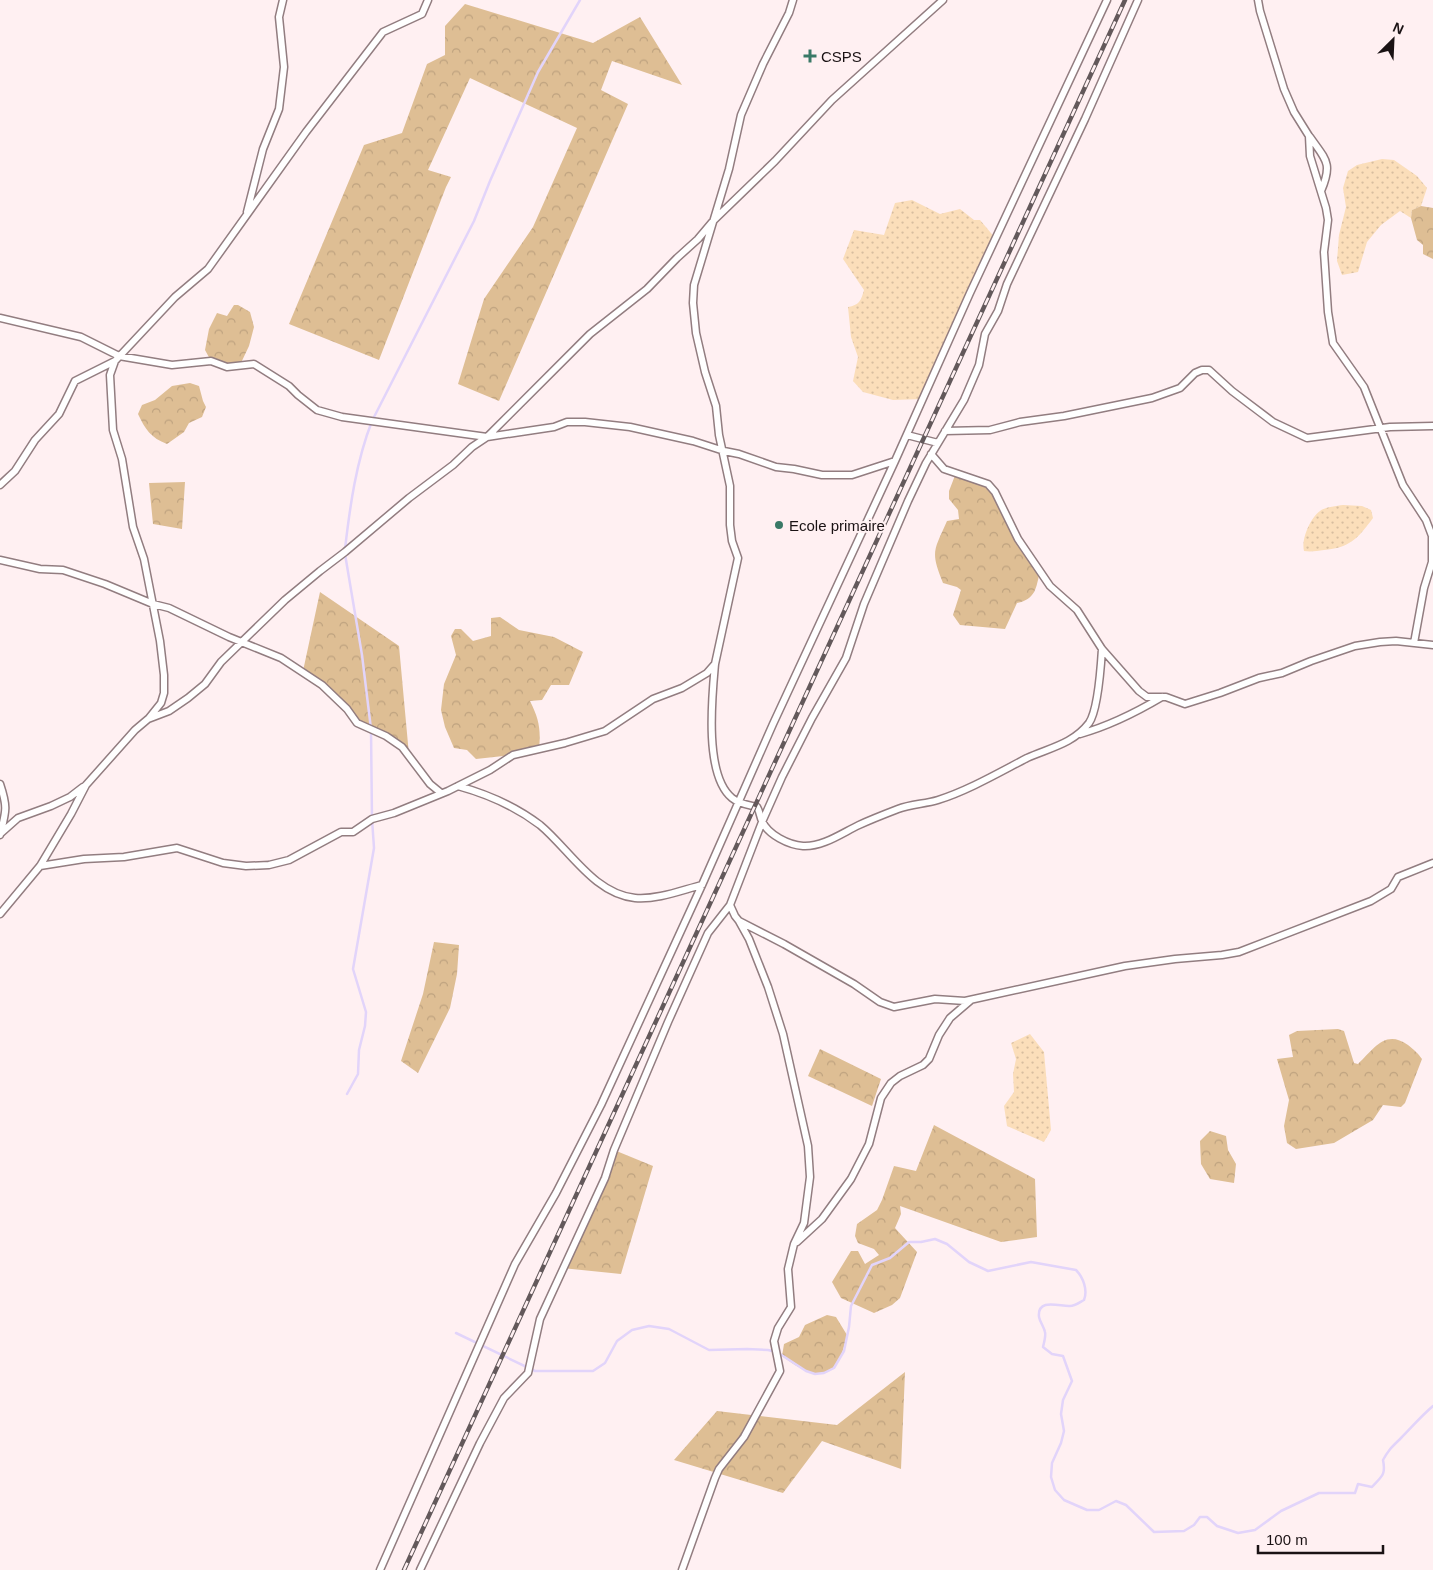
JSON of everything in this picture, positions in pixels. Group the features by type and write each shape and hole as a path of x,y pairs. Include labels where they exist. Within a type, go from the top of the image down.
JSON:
{"street":[{"path":"247,216 263,149 279,109 284,67 279,17 283,0"},
{"path":"0,485 15,470 35,440 59,414 75,381 117,358 175,297 208,269 306,132 383,32 422,14 428,0"},
{"path":"792,0 789,13 741,115 729,169 696,276 693,303 698,343 716,406 719,435 724,451 730,486 732,541 738,558 729,592 715,664 711,738 715,766 724,788 738,802 757,807 762,822 771,832 786,841 803,846 820,844 900,808 939,799 957,792 1027,759 1049,751 1077,734 1089,722 1093,714 1102,649"},
{"path":"148,719 169,711 205,684 221,662 240,642 320,570 453,465 472,446 487,437 590,334 647,289 676,258 698,240 714,220 775,161 832,100 943,0"},
{"path":"380,1570 515,1264 556,1193 601,1105 970,293 1106,0"},
{"path":"420,1570 480,1443 504,1398 528,1373 540,1319 605,1178 614,1150 708,933 730,905 762,822 782,777 812,718 846,658 864,604 908,501 931,454 964,400 978,365 986,334 998,311 1007,284 1085,119 1138,0"},
{"path":"1258,0 1284,89 1294,112 1328,167 1327,176 1321,191"},
{"path":"1309,136 1310,156 1328,220 1324,252 1328,312 1333,343 1364,387 1403,485 1426,520 1432,536 1432,562 1424,588 1414,643"},
{"path":"0,318 81,338 117,358 172,365 211,361 227,367 254,364 289,386 317,410 342,417 487,437 554,427 567,422 630,427 693,441 776,467 794,468 822,475 852,475 895,461"},
{"path":"0,835 18,818 70,797 86,785 135,730 148,719 161,703 164,693 160,641 153,604 144,559 132,527 122,459 114,430 110,375 117,358"},
{"path":"945,431 990,430 1020,422 1064,416 1152,398 1180,388 1195,373 1209,370 1232,391 1272,422 1307,438 1390,427 1433,426"},
{"path":"907,435 938,443"},
{"path":"931,454 944,469 988,484 995,492 1018,539 1045,579 1054,590 1077,610 1102,649 1145,696 1150,698 1163,697 1185,704 1259,678 1282,673 1310,661 1355,646 1396,641 1433,645"},
{"path":"0,560 40,568 63,570 105,584 153,604 177,611 240,642 281,658 322,685 347,709 357,723 386,736 402,747 430,784 441,793"},
{"path":"40,866 84,859 124,857 177,848 224,863 246,866 269,865 289,860 341,832 353,832 372,819 458,786 490,770 513,755 565,743 605,731 653,699 682,688 699,678 707,673 715,664"},
{"path":"1077,734 1102,728 1128,717 1163,697"},
{"path":"0,784 6,801 6,812 0,835"},
{"path":"0,914 40,866 86,785"},
{"path":"458,786 497,798 538,824 557,840 580,867 602,885 619,894 636,898 653,897 702,885"},
{"path":"739,921 784,944 887,1006 902,1006 935,999 957,1001 972,999 1125,966 1222,955 1248,949 1371,901 1391,889 1398,877 1433,863"},
{"path":"682,1570 719,1469 744,1437 780,1371 774,1340 778,1328 791,1307 788,1269 794,1244 804,1223 810,1177 808,1146 783,1034 768,987 749,939 734,916 730,905"},
{"path":"794,1244 822,1219 850,1179 869,1144 881,1098 891,1083 900,1076 923,1065 929,1058 939,1035 950,1018 972,999"}],"shaded area":[{"path":"1382,159 1394,160 1417,176 1427,188 1421,206 1412,210 1411,218 1400,211 1381,225 1367,242 1358,272 1342,275 1337,261 1339,235 1346,207 1343,188 1348,171 1357,165"},
{"path":"912,200 940,214 960,209 974,220 980,220 996,239 923,399 893,400 863,392 853,381 858,357 851,337 848,307 859,302 864,290 843,259 854,230 884,235 895,203"},
{"path":"1343,505 1362,506 1371,510 1373,518 1353,541 1341,547 1304,551 1305,535 1316,514 1331,507"},
{"path":"1030,1034 1044,1052 1051,1130 1044,1142 1007,1126 1004,1106 1014,1092 1013,1074 1016,1059 1011,1043"}],"green space":[{"path":"465,4 593,43 640,17 682,85 612,61 601,90 628,104 499,401 458,384 484,299 533,227 577,128 470,78 428,170 451,177 379,360 289,324 364,145 402,133 427,64 445,55 445,26"},
{"path":"1421,206 1433,208 1433,259 1423,254 1423,245 1417,240 1411,218 1412,210"},
{"path":"234,305 238,305 250,312 254,327 249,346 240,365 227,367 211,361 205,350 209,329 217,313 227,316"},
{"path":"190,383 199,386 206,407 202,417 189,423 184,432 167,444 149,432 138,414 142,405 155,400 172,386"},
{"path":"956,473 988,484 1018,539 1040,571 1032,596 1017,603 1005,629 960,625 953,615 961,590 943,583 936,564 935,551 947,521 959,519 958,510 949,499 949,491"},
{"path":"185,482 182,529 153,524 149,483"},
{"path":"320,592 399,646 409,755 402,747 357,723 347,709 303,671"},
{"path":"500,617 519,630 554,637 583,652 569,685 551,685 542,700 530,701 539,724 539,749 513,755 476,759 467,750 454,748 445,727 441,710 444,684 456,655 451,636 455,629 461,629 473,641 491,636 491,618"},
{"path":"434,942 459,945 457,974 450,1008 418,1073 401,1061 423,994"},
{"path":"1338,1029 1344,1031 1354,1063 1358,1064 1380,1043 1393,1039 1408,1045 1422,1059 1405,1103 1401,1107 1383,1105 1373,1120 1334,1143 1296,1149 1287,1143 1284,1126 1289,1100 1277,1059 1293,1057 1289,1035 1297,1031"},
{"path":"820,1049 881,1079 872,1106 808,1076"},
{"path":"934,1125 1035,1179 1037,1237 1001,1242 900,1206 901,1214 895,1228 917,1252 900,1298 892,1305 874,1313 841,1298 832,1282 851,1251 858,1251 865,1264 879,1255 874,1249 858,1243 855,1236 857,1224 877,1210 894,1166 916,1171"},
{"path":"1210,1131 1226,1136 1228,1150 1236,1164 1234,1183 1210,1179 1201,1164 1200,1141"},
{"path":"614,1150 653,1166 621,1274 562,1268"},
{"path":"827,1315 836,1317 847,1335 838,1362 831,1369 824,1373 815,1373 794,1364 782,1356 784,1344 799,1337 805,1325"},
{"path":"905,1372 901,1469 822,1441 783,1493 674,1460 717,1411 837,1425"}],"waterway":[{"path":"345,549 358,468 372,421 474,221 538,72 580,0"},
{"path":"345,554 362,655 371,729 374,848 353,969 366,1012 365,1026 359,1050 358,1074 347,1094"},
{"path":"456,1333 535,1371 593,1371 605,1363 617,1341 632,1330 649,1326 669,1329 709,1350 747,1349 777,1352 806,1371 815,1374 824,1373 834,1368 844,1351 851,1306 872,1265 890,1258 909,1242 935,1239 947,1244 969,1262 988,1271 1031,1262 1076,1270 1084,1284 1084,1300 1072,1306 1050,1304 1042,1307 1039,1311 1039,1317 1045,1334 1043,1347 1052,1354 1063,1356 1072,1381 1063,1400 1061,1414 1064,1431 1052,1463 1051,1477 1055,1490 1064,1500 1087,1510 1099,1510 1116,1501 1126,1505 1154,1532 1184,1531 1194,1525 1200,1517 1207,1517 1217,1526 1238,1533 1255,1530 1281,1511 1319,1493 1355,1493 1358,1484 1372,1487 1382,1475 1384,1469 1383,1460 1389,1451 1433,1406"}],"railway":[{"path":"404,1570 1125,0"}],"place":[{"name":"CSPS","path":"810,56"},
{"name":"Ecole primaire","path":"779,525"}]}
